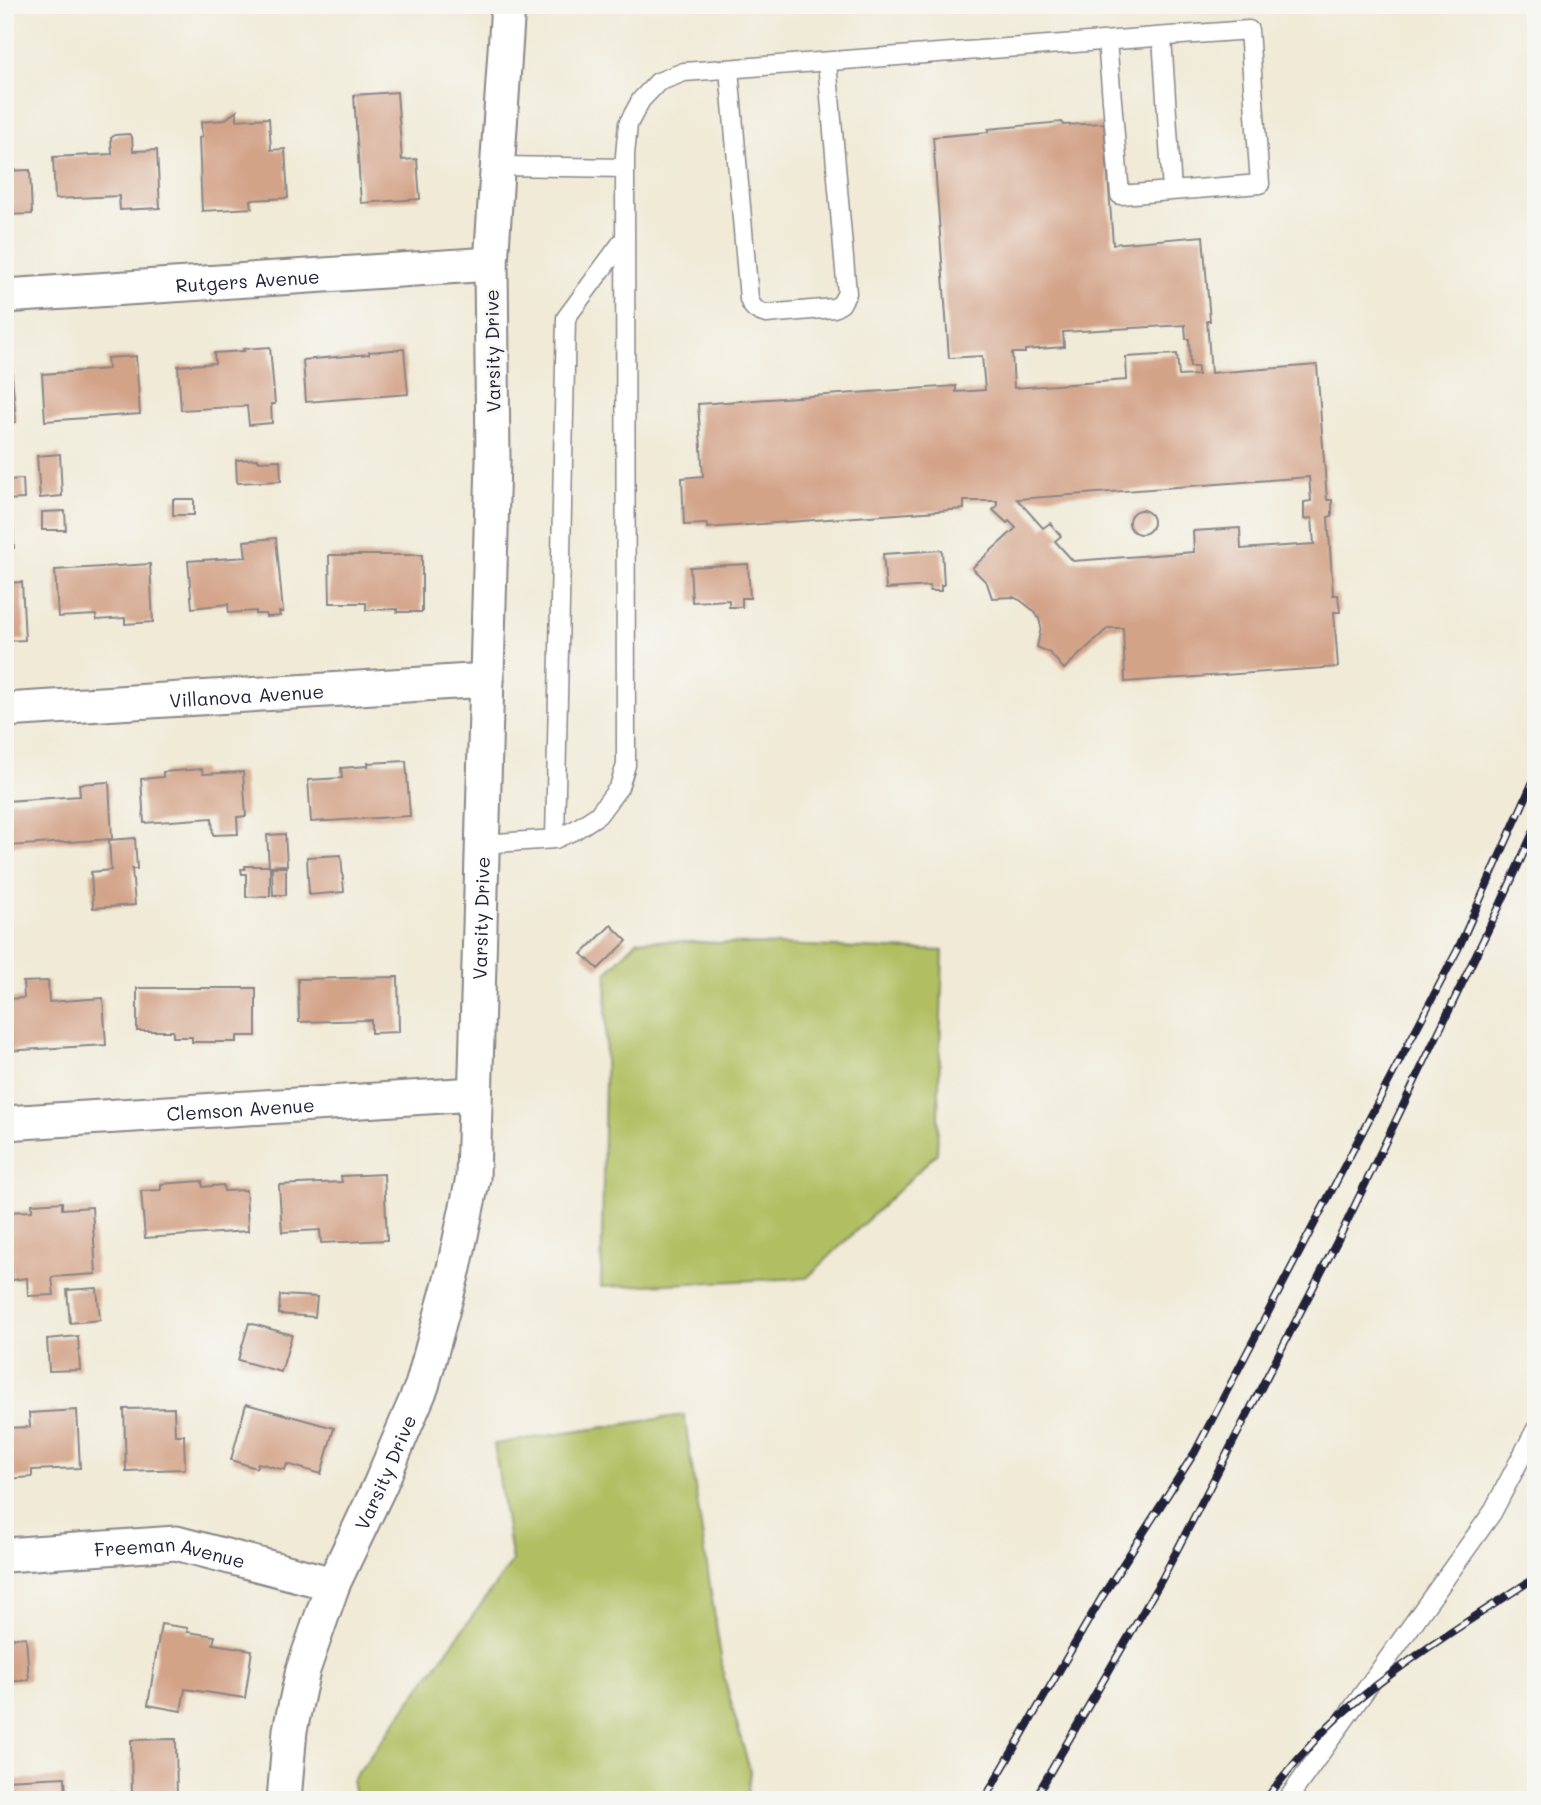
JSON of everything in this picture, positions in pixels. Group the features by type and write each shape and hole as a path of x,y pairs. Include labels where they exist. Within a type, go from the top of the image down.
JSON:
{"street":[{"name":"Varsity Drive","path":"284,1800 290,1730 303,1670 333,1584 380,1485 422,1386 454,1268 473,1178 493,460 491,264 508,5"},
{"name":"Rutgers Avenue","path":"5,296 491,264"},
{"name":"Villanova Avenue","path":"5,710 487,680"},
{"name":"Clemson Avenue","path":"5,1123 475,1094"},
{"name":"Freeman Avenue","path":"5,1555 176,1544 333,1584"}],"lane":[{"path":"482,844 555,839 576,830 598,815 619,787 626,765 625,168 628,124 641,100 658,82 684,72 1250,30 1260,184 1120,195 1107,41"},
{"path":"1162,37 1172,191"},
{"path":"729,68 749,299 756,311 766,314 834,308 841,304 847,293 827,62"},
{"path":"498,166 625,168"},
{"path":"555,839 566,318 625,238"},
{"path":"1287,1800 1492,1513 1536,1429"}],"green space":[{"path":"638,940 943,951 937,1153 807,1278 601,1287 607,972"},
{"path":"684,1415 724,1677 750,1771 747,1800 356,1800 352,1781 512,1562 494,1444"}],"building":[{"path":"397,92 402,160 417,159 420,199 361,203 354,95"},
{"path":"237,111 237,120 269,118 271,150 285,149 288,198 251,200 252,208 202,211 199,138 202,137 201,122 224,120"},
{"path":"1062,122 1063,125 1104,123 1113,244 1203,236 1211,373 1317,365 1327,500 1332,500 1332,516 1328,517 1333,595 1338,595 1340,612 1334,612 1338,667 1125,682 1123,628 1108,628 1064,669 1050,653 1037,647 1041,627 1034,611 1013,597 992,598 987,583 972,568 1016,528 993,510 997,501 964,501 964,509 707,528 707,524 684,525 682,478 703,476 698,404 956,386 956,392 985,390 982,356 949,358 933,137 988,132 988,129","holes":["1185,325 1186,339 1189,339 1190,367 1198,367 1198,375 1179,376 1177,354 1126,357 1127,380 1014,388 1012,353 1064,347 1063,332","1309,477 1311,501 1304,502 1304,519 1312,518 1314,544 1241,549 1240,528 1193,531 1194,552 1073,561 1055,541 1061,536 1050,523 1043,528 1017,499"]},
{"path":"129,134 132,137 133,151 157,150 160,208 120,210 119,196 55,199 53,157 112,154 111,138"},
{"path":"30,170 32,214 5,215 5,171"},
{"path":"270,347 275,404 271,404 272,423 249,425 247,406 181,410 178,366 215,363 214,353"},
{"path":"404,349 408,394 306,402 303,360"},
{"path":"136,356 140,414 45,421 42,374 108,369 107,358"},
{"path":"11,364 16,422 5,423 5,365"},
{"path":"60,454 62,496 40,498 37,456"},
{"path":"236,460 280,460 281,481 237,483"},
{"path":"23,479 24,499 5,500 5,480"},
{"path":"173,499 194,499 194,515 173,515"},
{"path":"1141,510 1150,513 1153,522 1150,531 1141,534 1132,531 1129,522 1132,513"},
{"path":"65,511 66,530 42,530 42,512"},
{"path":"5,522 13,522 14,548 5,548"},
{"path":"276,538 283,612 279,612 280,616 266,617 266,614 256,614 256,611 229,613 228,604 192,608 188,561 246,557 244,541"},
{"path":"942,550 944,585 941,585 941,591 930,591 930,586 886,589 883,554"},
{"path":"329,555 422,555 422,612 397,612 397,609 366,610 366,603 330,603"},
{"path":"150,564 153,622 125,624 125,618 97,620 96,615 58,617 55,570"},
{"path":"748,564 750,598 742,598 742,607 729,607 729,600 692,602 690,567"},
{"path":"22,582 25,640 5,641 5,583"},
{"path":"406,761 410,816 311,822 308,780 342,778 341,768"},
{"path":"202,769 203,774 243,772 246,816 237,817 238,834 213,835 212,818 144,823 141,779 163,777 163,772"},
{"path":"109,782 112,839 9,846 6,801 80,796 79,784"},
{"path":"285,834 287,865 270,866 270,896 246,897 246,874 242,874 241,869 245,869 245,866 269,866 267,835"},
{"path":"135,838 137,869 132,869 135,905 93,908 91,872 111,870 109,840"},
{"path":"341,855 344,892 309,895 307,857"},
{"path":"272,867 286,867 286,895 273,895"},
{"path":"611,925 627,941 598,969 582,954"},
{"path":"398,977 399,1032 371,1033 371,1020 299,1022 298,979"},
{"path":"48,981 49,1002 103,998 106,1045 5,1051 6,999 24,998 23,982"},
{"path":"137,988 256,988 256,1036 237,1036 237,1042 192,1042 192,1037 173,1037 173,1031 137,1031"},
{"path":"384,1174 387,1240 321,1243 320,1230 282,1232 279,1185 342,1182 341,1176"},
{"path":"202,1181 203,1187 223,1185 224,1191 246,1190 248,1231 145,1238 141,1191 161,1190 161,1184"},
{"path":"62,1202 62,1209 92,1207 96,1274 52,1277 54,1295 28,1296 27,1278 12,1280 11,1259 5,1259 5,1212 32,1211 32,1204"},
{"path":"97,1288 100,1320 70,1323 67,1290"},
{"path":"280,1295 317,1297 315,1317 279,1314"},
{"path":"249,1323 292,1335 281,1372 238,1360"},
{"path":"78,1336 80,1370 49,1371 47,1339"},
{"path":"246,1404 334,1428 321,1474 287,1464 285,1470 258,1463 256,1468 231,1460"},
{"path":"174,1408 175,1435 184,1435 185,1469 126,1471 124,1409"},
{"path":"77,1410 80,1468 32,1470 32,1477 5,1479 5,1428 30,1427 29,1413"},
{"path":"161,1624 188,1628 187,1632 215,1636 213,1644 252,1650 245,1698 185,1689 181,1711 148,1705"},
{"path":"26,1637 29,1680 5,1682 5,1639"},
{"path":"176,1739 177,1800 108,1800 108,1795 132,1794 131,1740"},
{"path":"65,1777 66,1800 5,1800 5,1780"}],"railway":[{"path":"984,1800 1102,1597 1195,1452 1458,949 1536,775"},
{"path":"1034,1800 1162,1579 1342,1232 1536,826"},
{"path":"1265,1800 1319,1736 1362,1697 1435,1643 1536,1577"}]}
